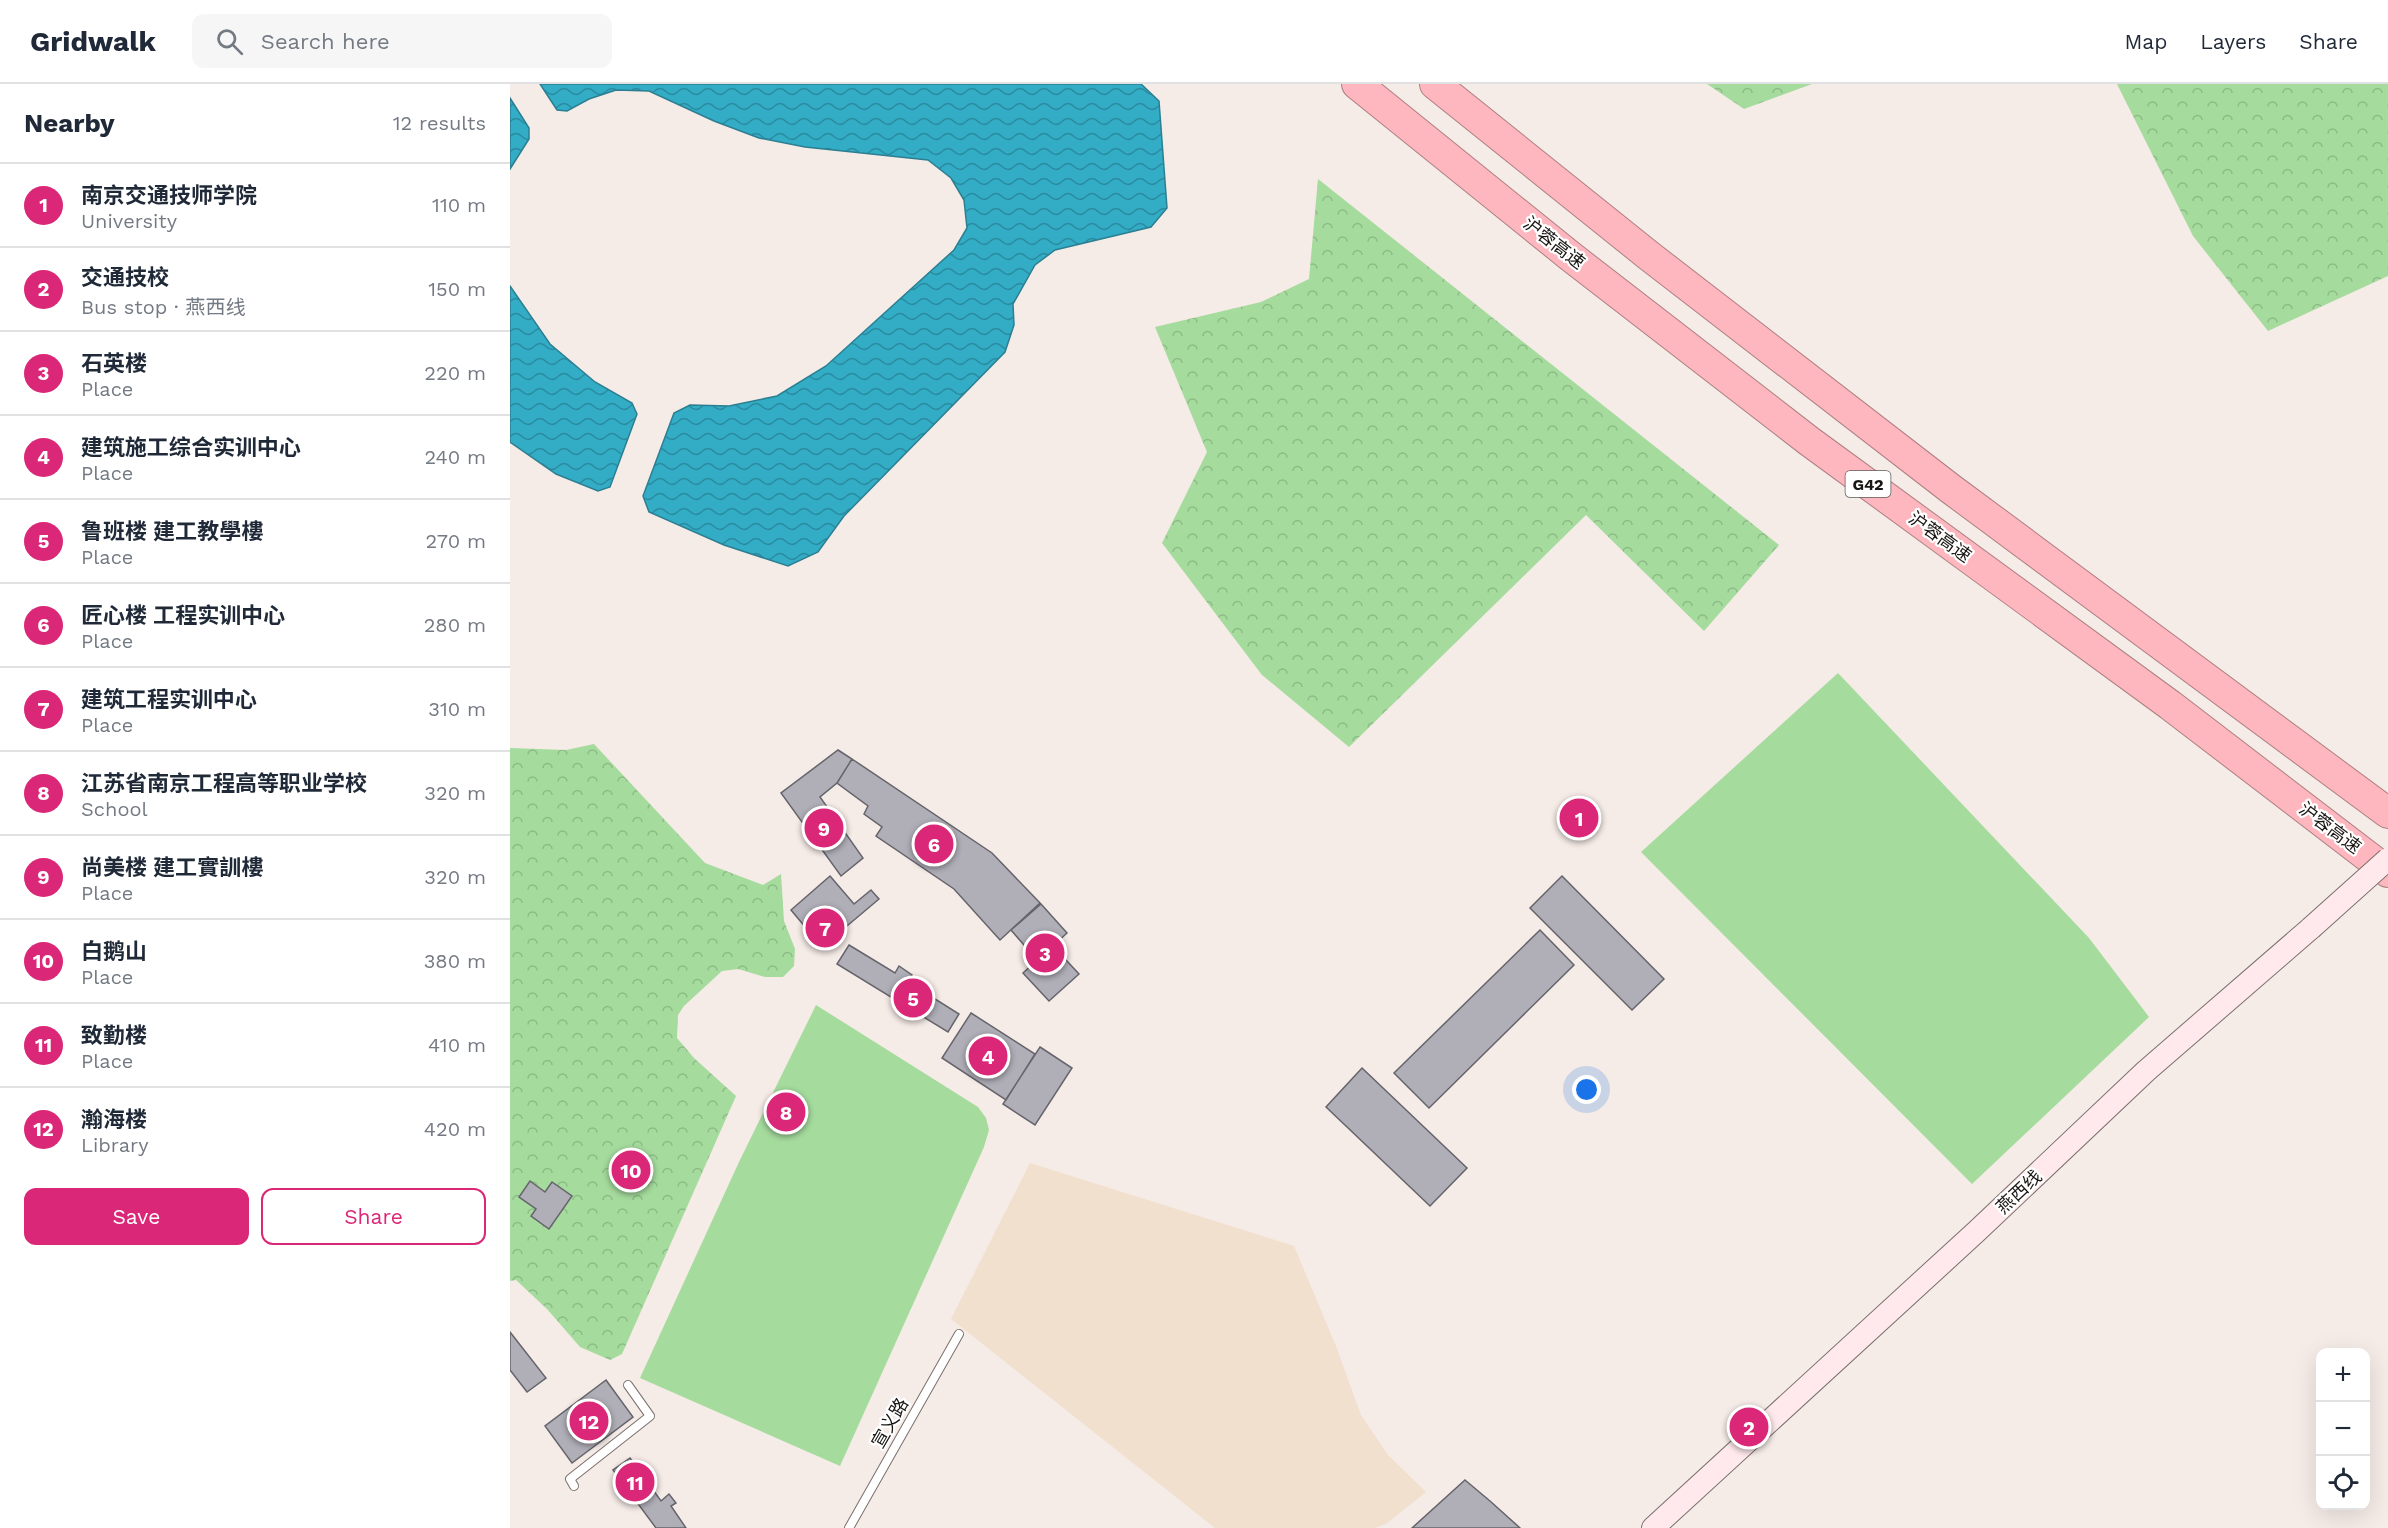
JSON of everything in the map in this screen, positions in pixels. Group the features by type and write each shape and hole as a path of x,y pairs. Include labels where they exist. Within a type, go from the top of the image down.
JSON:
{"highway":[{"name":"沪蓉高速","path":"1357,84 1570,256 1809,441 2170,705 2388,872"},
{"name":"G42","path":"1435,84 1648,255 1951,489 2388,813"}],"main road":[{"name":"燕西线","path":"1653,1528 1977,1231 2146,1071 2388,859"}],"lane":[{"name":"宣义路","path":"849,1528 959,1334"},
{"path":"574,1486 570,1479 650,1416 628,1385"}],"shaded area":[{"path":"1030,1163 1294,1246 1336,1346 1361,1415 1388,1455 1426,1492 1386,1524 1375,1528 1215,1528 951,1319"}],"green space":[{"path":"1707,84 1812,84 1744,109"},
{"path":"2117,84 2388,84 2388,276 2268,331 2193,236"},
{"path":"1318,179 1779,545 1704,631 1586,515 1349,747 1262,675 1162,543 1207,452 1155,327 1261,302 1309,279"},
{"path":"1838,673 2089,938 2149,1017 1972,1184 1641,852"},
{"path":"594,744 705,863 763,885 781,874 784,921 795,949 794,966 783,977 765,977 738,969 722,971 684,1006 678,1015 677,1038 694,1058 736,1096 622,1354 610,1360 580,1347 547,1309 516,1280 510,1281 510,748 566,750"},
{"path":"816,1005 978,1107 986,1118 989,1130 984,1147 840,1466 640,1378 739,1162"}],"water":[{"path":"540,84 1141,84 1159,101 1167,208 1151,227 1055,250 1035,265 1013,304 1014,325 1005,352 844,516 818,552 788,566 724,545 649,512 643,496 674,413 690,405 729,406 777,396 826,366 954,250 967,228 964,200 951,178 928,160 805,147 759,138 714,121 649,91 616,90 589,99 567,111 557,110"},
{"path":"510,98 529,128 529,139 510,169"},
{"path":"510,286 550,344 595,382 632,403 637,414 610,487 598,491 556,474 510,442"}],"building":[{"path":"838,750 852,759 837,783 820,797 863,858 841,876 781,793"},
{"path":"852,759 992,853 1040,903 1000,940 954,889 876,836 882,827 864,814 868,806 837,783"},
{"path":"830,876 854,904 871,890 879,899 822,947 791,910"},
{"path":"1562,876 1664,979 1632,1010 1530,908"},
{"path":"1041,904 1067,933 1053,946 1079,974 1049,1001 1023,973 1037,960 1011,930"},
{"path":"1540,930 1574,965 1429,1108 1394,1073"},
{"path":"849,945 895,973 899,966 912,975 908,982 959,1014 948,1032 837,964"},
{"path":"971,1013 1035,1054 1006,1100 942,1058"},
{"path":"1040,1047 1072,1068 1035,1125 1003,1104"},
{"path":"1362,1068 1467,1168 1430,1206 1326,1107"},
{"path":"530,1181 545,1192 552,1182 572,1196 549,1229 531,1216 536,1209 519,1197"},
{"path":"510,1332 546,1378 527,1392 510,1370"},
{"path":"606,1380 633,1417 572,1463 545,1426"},
{"path":"630,1458 661,1501 669,1494 676,1503 671,1506 686,1528 656,1528 613,1470"},
{"path":"1465,1480 1490,1501 1520,1528 1412,1528"}],"place":[{"name":"南京交通技师学院","path":"1579,818"},
{"name":"尚美楼 建工實訓樓","path":"824,828"},
{"name":"匠心楼 工程实训中心","path":"934,844"},
{"name":"建筑工程实训中心","path":"825,928"},
{"name":"石英楼","path":"1045,953"},
{"name":"鲁班楼 建工教學樓","path":"913,998"},
{"name":"建筑施工综合实训中心","path":"988,1056"},
{"name":"江苏省南京工程高等职业学校","path":"786,1112"},
{"name":"白鹅山","path":"631,1170"},
{"name":"瀚海楼","path":"589,1421"},
{"name":"交通技校","path":"1749,1427"},
{"name":"致勤楼","path":"635,1482"}]}
